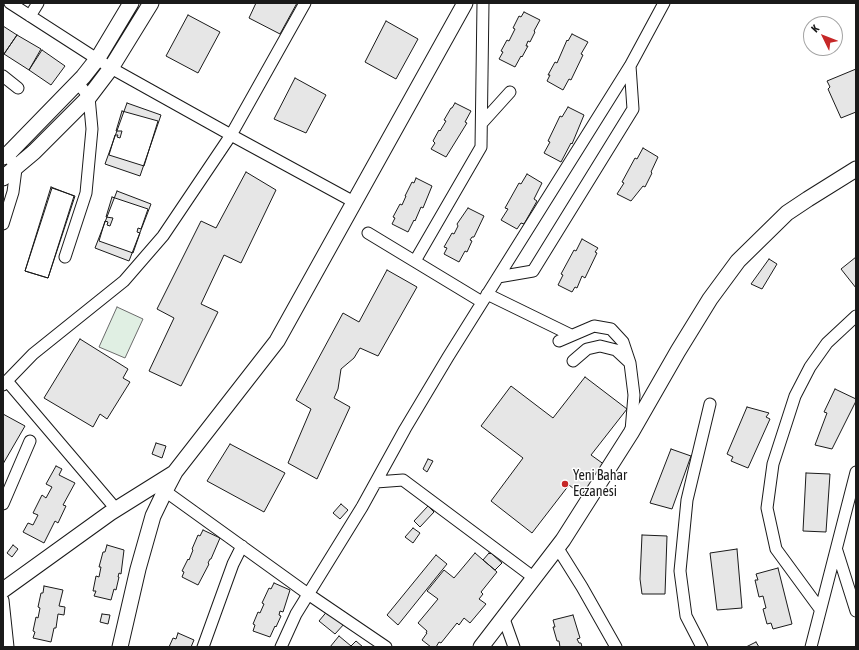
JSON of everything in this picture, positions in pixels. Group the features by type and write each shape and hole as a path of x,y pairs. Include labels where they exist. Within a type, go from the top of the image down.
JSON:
{"street":[{"path":"10,3 98,58 111,68 354,202"},
{"path":"30,16 38,3"},
{"path":"3,224 13,192 16,169 6,155 78,83 98,58 131,3"},
{"path":"3,178 16,169 89,98 111,68 151,3"},
{"path":"116,509 5,383 33,354 124,281 163,236 231,135 305,3"},
{"path":"120,647 138,569 153,516 165,490 175,472 277,341 464,3"},
{"path":"415,261 481,146 482,3"},
{"path":"282,647 296,614 362,507 432,383 630,66 664,3"},
{"path":"498,277 533,271 633,109 630,66"},
{"path":"3,76 18,88"},
{"path":"65,257 86,193 92,129 89,98 78,83"},
{"path":"482,123 510,92"},
{"path":"480,647 556,547 631,433 710,299 738,261 787,213 856,169"},
{"path":"368,232 415,261 485,298 571,335"},
{"path":"820,609 776,549 767,508 773,464 795,396 810,367 827,343 856,316"},
{"path":"559,341 594,326 611,329 623,342 630,363 634,396 631,433"},
{"path":"573,361 587,348 600,346 616,350 630,363"},
{"path":"702,647 686,616 680,571 687,500 710,404"},
{"path":"3,504 30,441"},
{"path":"3,590 116,509 175,472"},
{"path":"811,647 820,609 837,551 856,472"},
{"path":"376,482 403,480 533,577"},
{"path":"165,490 308,594 386,647"},
{"path":"203,647 233,564 242,546"},
{"path":"556,547 582,587 616,647"},
{"path":"837,551 856,611"},
{"path":"3,600 8,647"},
{"path":"503,616 514,647"}],"green space":[{"path":"117,307 143,319 125,358 99,347"}],"building":[{"path":"256,3 297,3 280,34 249,18"},
{"path":"524,12 540,20 530,42 528,41 526,46 528,46 515,67 499,59 503,52 501,51 507,40 509,41 515,29 513,28 519,16 521,17"},
{"path":"188,15 220,32 198,73 166,56"},
{"path":"386,21 418,39 396,79 365,62"},
{"path":"3,26 17,35 4,54 3,53"},
{"path":"572,34 588,42 581,54 583,55 571,80 569,79 563,90 547,81 550,75 548,75 555,62 557,63 567,40 568,41"},
{"path":"17,35 41,49 29,70 4,54"},
{"path":"42,50 65,66 51,85 29,70"},
{"path":"856,69 856,112 841,118 828,89 830,87 827,81"},
{"path":"295,78 326,95 306,133 274,119"},
{"path":"127,103 161,115 140,176 105,164"},
{"path":"455,103 471,111 465,122 467,123 446,157 431,149 435,143 433,141 446,121 444,120"},
{"path":"568,107 584,115 572,144 571,143 561,162 544,153 560,116 562,117"},
{"path":"122,111 158,121 144,166 109,155 115,135 118,135 117,137 120,138 122,131 116,131"},
{"path":"643,148 658,157 645,187 643,186 631,201 617,194 624,183 622,182 635,158 637,159"},
{"path":"246,172 276,190 241,263 224,255 201,304 218,312 181,386 149,371 174,318 157,309 201,221 216,228"},
{"path":"527,174 542,183 534,199 537,201 524,224 521,223 517,229 501,220 508,209 505,208 519,183 521,184"},
{"path":"416,178 432,186 423,208 421,207 408,232 392,224 395,218 393,217 400,204 402,205 412,182 414,183"},
{"path":"51,187 74,196 48,278 25,271"},
{"path":"52,188 75,196 48,278 25,271"},
{"path":"117,191 151,204 129,261 95,248"},
{"path":"112,197 148,209 141,229 138,228 137,232 140,233 133,253 99,241 105,221 108,222 107,225 110,226 113,218 106,217"},
{"path":"468,208 484,216 474,237 470,240 472,241 467,252 465,251 459,262 444,254 447,248 444,247 452,233 454,234 458,226 457,224"},
{"path":"582,239 598,248 585,278 582,276 577,288 575,287 572,292 558,285 563,275 561,274 574,250 576,251"},
{"path":"856,257 856,288 841,269"},
{"path":"769,259 777,264 762,289 751,284"},
{"path":"387,270 417,287 378,356 360,348 354,358 341,369 338,389 334,398 350,407 317,479 288,463 311,409 296,400 343,313 359,322"},
{"path":"80,339 128,369 123,378 130,382 107,419 100,414 93,427 44,398"},
{"path":"585,377 627,409 591,455 605,465 582,495 569,485 532,533 491,501 523,458 481,426 511,386 553,418"},
{"path":"835,389 856,399 856,401 832,449 815,445 827,413 824,412"},
{"path":"747,407 769,413 766,417 770,419 748,468 731,461 733,457 727,454"},
{"path":"3,414 25,426 3,464"},
{"path":"156,443 166,446 162,458 152,454"},
{"path":"230,444 285,473 264,512 207,481"},
{"path":"671,449 691,456 672,509 650,503"},
{"path":"428,459 433,461 427,472 423,469"},
{"path":"56,466 62,469 59,475 75,483 63,505 66,506 58,523 55,521 44,543 23,532 28,523 33,525 38,515 33,513 42,495 46,498 52,487 46,484"},
{"path":"806,473 830,474 826,532 803,531"},
{"path":"341,504 348,510 340,519 333,513"},
{"path":"428,506 434,512 420,527 414,521"},
{"path":"413,528 420,533 413,543 405,537"},
{"path":"203,530 220,538 198,585 182,577 184,572 182,571 188,559 189,560 198,535 200,536"},
{"path":"642,535 667,536 665,594 642,594 640,579"},
{"path":"13,545 18,549 12,557 7,553"},
{"path":"107,545 124,550 121,574 119,573 116,590 114,589 111,600 94,596 96,591 93,591 96,576 99,577 101,567 99,567 103,552 105,552"},
{"path":"737,549 742,608 717,610 710,553"},
{"path":"475,553 497,572 481,592 483,594 479,599 486,604 470,623 464,618 459,625 457,623 441,643 439,642 436,647 431,647 422,640 427,631 418,623 438,599 427,591 444,570 454,578"},
{"path":"489,553 491,553 502,563 495,570 483,560"},
{"path":"436,555 447,564 398,625 387,615"},
{"path":"778,568 792,624 773,629 771,623 767,624 763,609 766,608 763,596 759,597 755,580 758,580 756,574"},
{"path":"274,583 290,590 283,612 280,611 279,615 281,616 270,637 253,631 255,625 253,624 258,612 260,613 264,604 262,603 269,588 271,589"},
{"path":"44,586 63,590 59,606 65,607 64,615 58,614 56,628 54,628 51,642 33,638 36,617 38,618 40,608 38,607"},
{"path":"329,609 345,623 335,634 319,621"},
{"path":"102,614 110,615 108,624 100,622"},
{"path":"573,615 580,638 577,639 579,643 581,643 582,647 560,647 553,627 555,627 553,620"},
{"path":"178,633 194,640 191,647 169,647 173,638 176,639"},
{"path":"339,636 351,646 356,641 363,647 330,647"},
{"path":"756,642 759,647 746,647"}],"place":[{"name":"Yeni Bahar Eczanesi","path":"565,484"}]}
